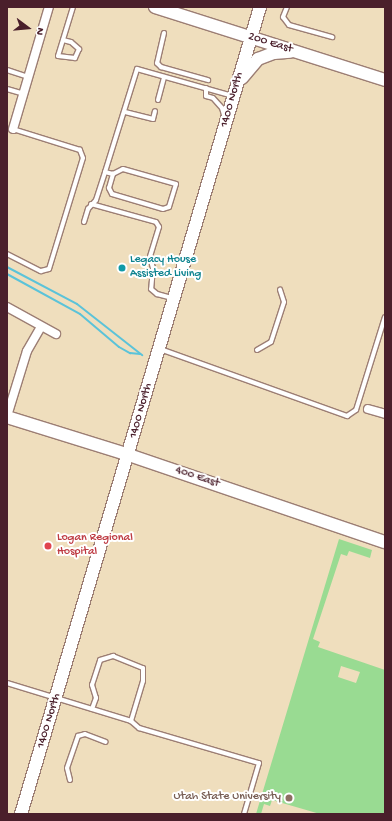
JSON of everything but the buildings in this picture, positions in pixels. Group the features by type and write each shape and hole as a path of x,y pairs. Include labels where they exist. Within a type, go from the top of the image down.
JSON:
{"main road":[{"name":"200 East","path":"154,7 385,80"},
{"name":"1400 North","path":"22,814 260,7"},
{"path":"235,92 244,73 258,59 274,54 296,52"},
{"name":"400 East","path":"7,417 129,455 385,542"}],"street":[{"path":"14,130 49,7"},
{"path":"7,307 56,334"},
{"path":"7,417 27,351 41,327"},
{"path":"368,408 385,414"}],"lane":[{"path":"63,40 76,45 79,49 75,58 58,56 73,7"},
{"path":"286,7 283,17 289,25 332,37"},
{"path":"164,33 157,63 161,66 208,80"},
{"path":"84,222 91,204 96,200 125,112 137,69 206,88 235,92"},
{"path":"7,70 29,77"},
{"path":"158,100 164,77"},
{"path":"206,88 206,96 213,98 222,108 225,124"},
{"path":"7,89 24,94"},
{"path":"125,112 153,119 155,111"},
{"path":"7,254 41,271 49,269 83,158 80,150 14,130"},
{"path":"105,172 113,174 123,169 176,184 169,207 158,208 112,194 109,188 113,174"},
{"path":"91,204 156,222 159,227 150,257 153,268 151,289 157,294 174,299"},
{"path":"257,350 271,342 284,302 280,290"},
{"path":"159,349 347,416 356,410 385,317"},
{"path":"92,709 96,698 92,685 100,660 113,656 139,664 143,672 131,721"},
{"path":"7,683 57,697 131,721 139,728 259,763 244,814"},
{"path":"70,780 67,768 78,736 85,734 106,742"}],"green space":[{"path":"339,539 372,550 370,558 349,551 347,556 341,554 313,639 320,642 318,647 385,670 385,814 320,814 272,800 270,806 264,804 261,814 256,814","holes":["341,666 360,672 356,683 338,677"]}],"waterway":[{"path":"7,267 77,304 142,355"},
{"path":"7,274 80,314 119,347 130,353 140,354"}],"place":[{"name":"Legacy House Assisted Living","path":"122,268"},
{"name":"Logan Regional Hospital","path":"48,546"},
{"name":"Utah State University","path":"289,798"}]}
